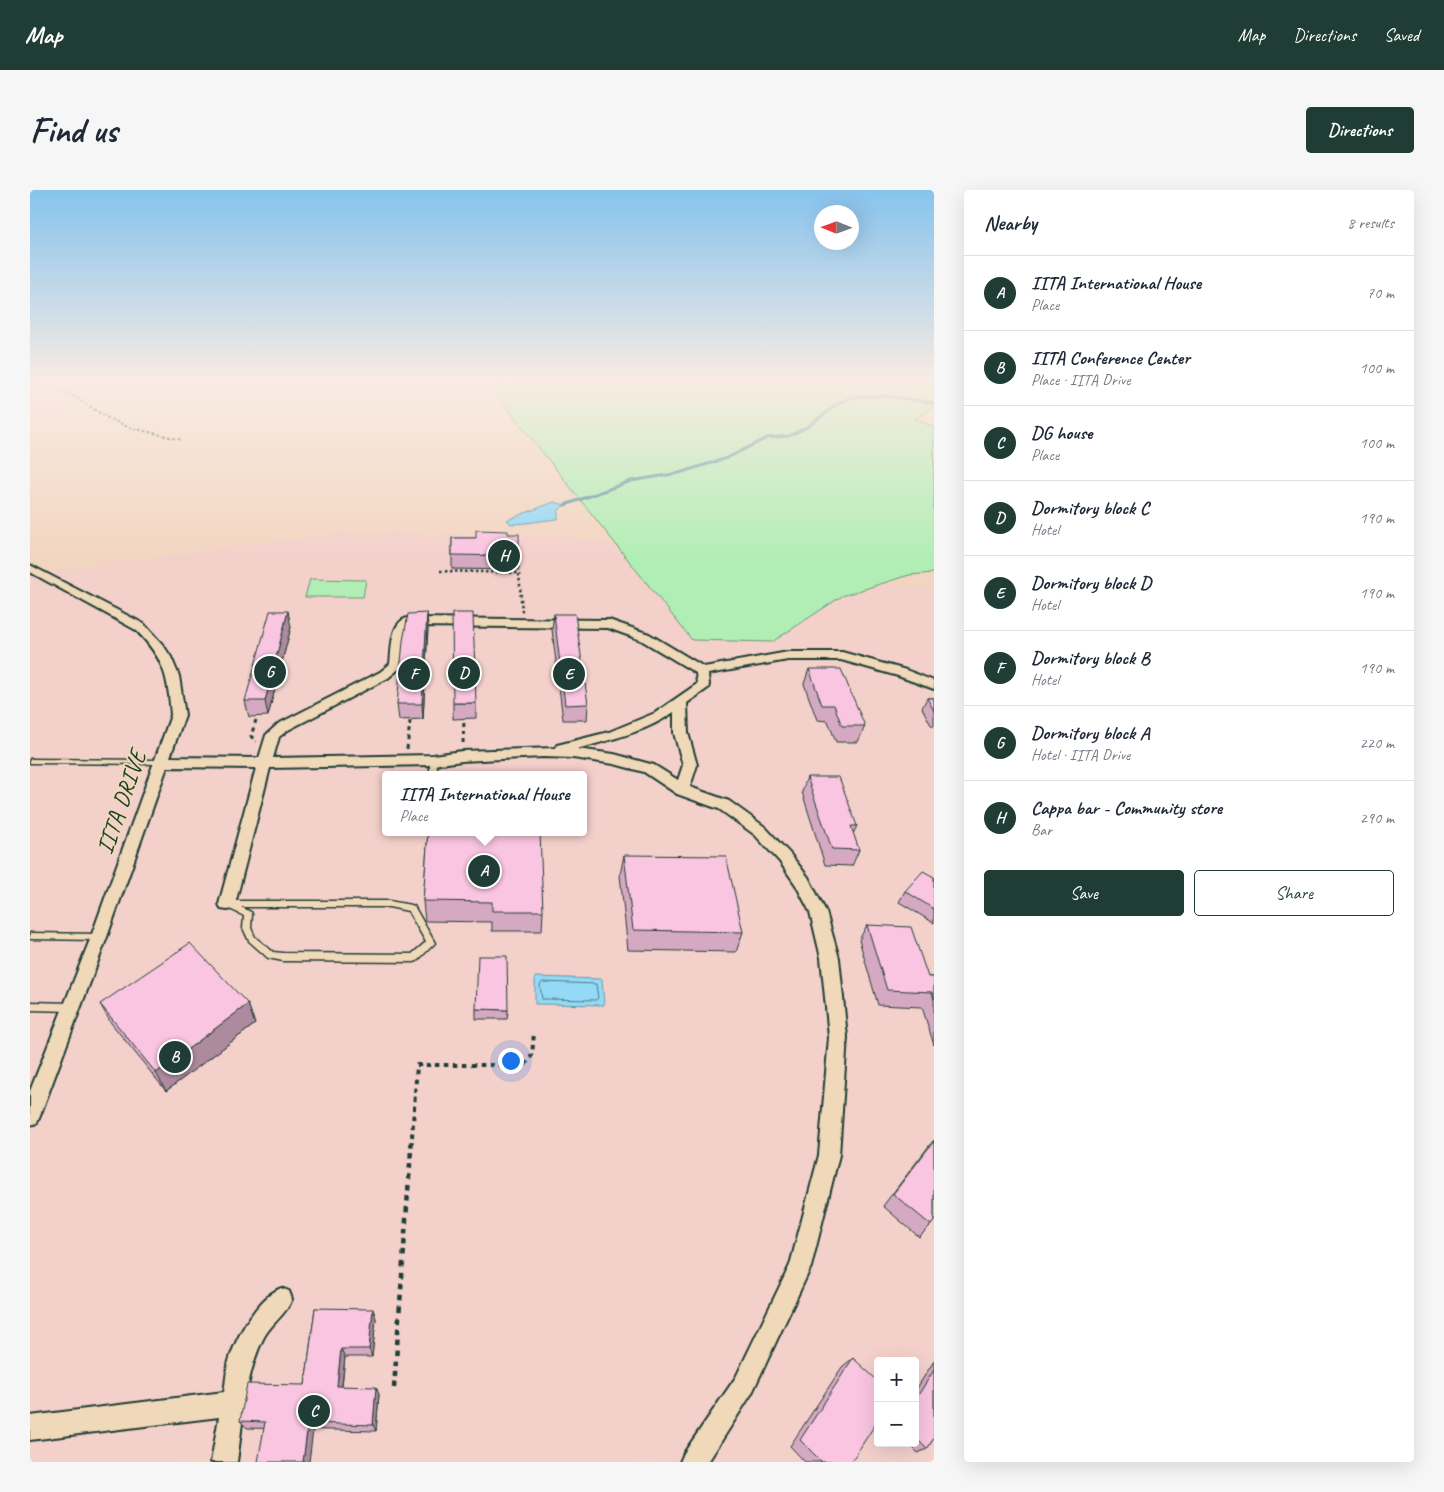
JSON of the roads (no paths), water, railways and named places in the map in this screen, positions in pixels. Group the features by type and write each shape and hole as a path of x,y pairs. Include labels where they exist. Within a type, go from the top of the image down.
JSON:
{"street":[{"name":"IITA DRIVE","path":"30,568 140,627 155,641 169,662 175,686 178,715 99,937 30,1116"},
{"path":"227,904 273,735 384,674 396,665 401,627 407,622 609,624 645,637 685,659 702,671 788,656 842,656 902,673 934,685"},
{"path":"544,752 613,735 660,716 703,685 702,671"},
{"path":"680,702 681,734 690,765 682,790"},
{"path":"160,762 264,763 433,760 462,756 544,752 572,753 614,759 648,768 682,790 724,805 760,830 802,881 818,912 830,958 838,1037 830,1155 800,1267 744,1385 693,1462"},
{"path":"224,1462 241,1362 256,1328 281,1298"},
{"path":"30,1428 234,1402"}],"lane":[{"path":"433,760 434,771"},
{"path":"30,761 160,762"},
{"path":"227,904 389,904 411,908 431,943 414,958 282,957 271,955 252,939 247,928 248,914 227,904"},
{"path":"30,936 99,937"},
{"path":"30,1006 71,1008"}],"water":[{"path":"554,502 565,505 558,511 558,519 511,524 507,520"},
{"path":"535,977 602,979 604,1005 535,1004"}],"waterway":[{"path":"565,505 631,481 679,473 727,458 764,439"}],"place":[{"name":"Cappa bar - Community store","path":"504,556"},
{"name":"Dormitory block A","path":"270,672"},
{"name":"Dormitory block C","path":"464,673"},
{"name":"Dormitory block B","path":"414,674"},
{"name":"Dormitory block D","path":"569,674"},
{"name":"IITA International House","path":"484,871"},
{"name":"IITA Conference Center","path":"175,1057"},
{"name":"DG house","path":"314,1411"}]}
